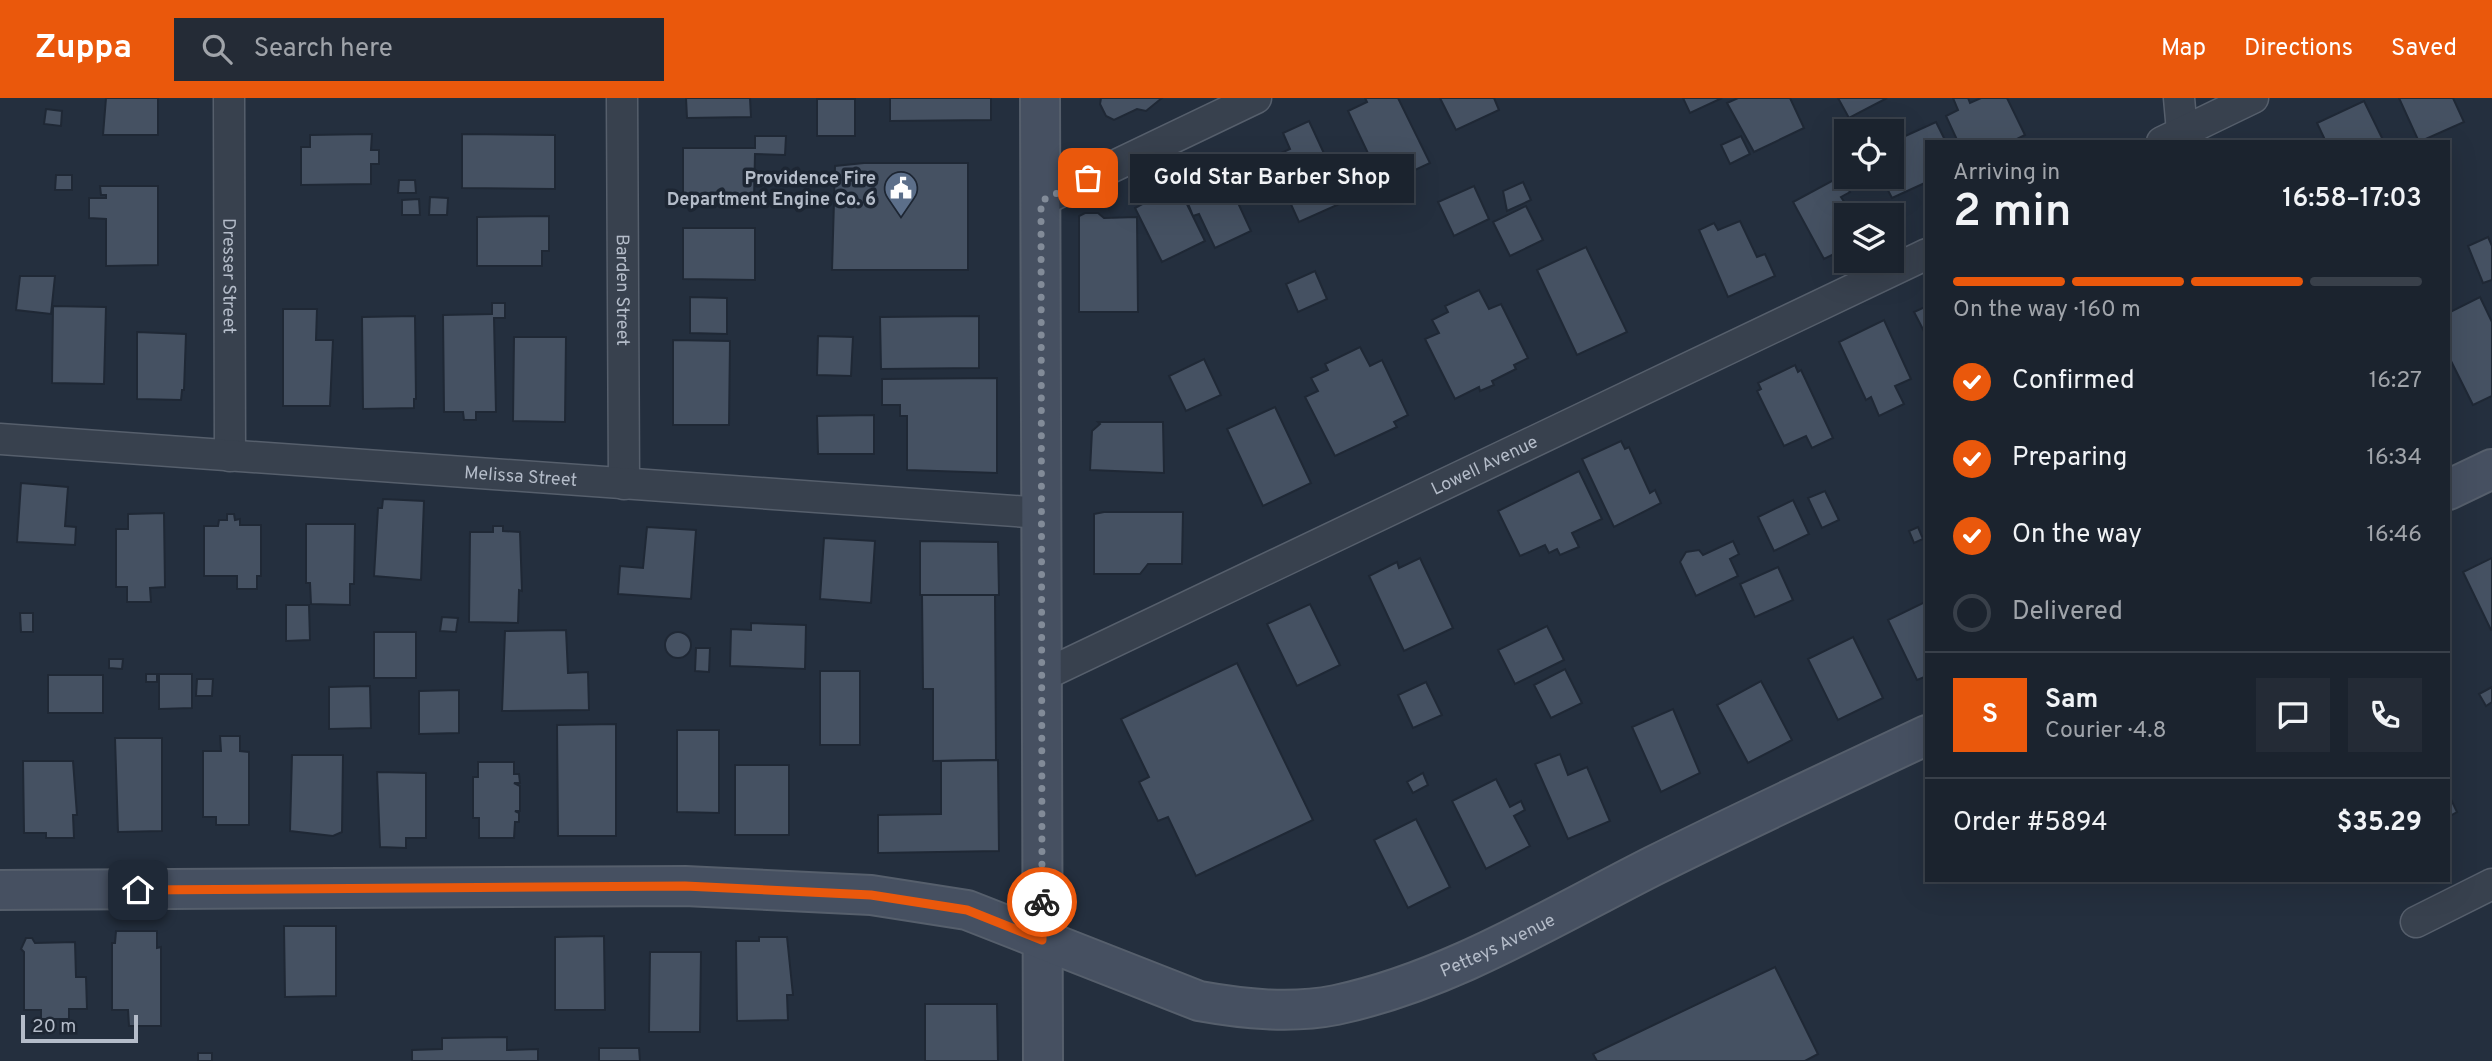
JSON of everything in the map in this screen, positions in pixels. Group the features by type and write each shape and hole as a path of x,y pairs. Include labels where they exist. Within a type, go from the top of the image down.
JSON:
{"main road":[{"path":"1040,98 1043,1061"},
{"path":"2450,489 2492,469"},
{"name":"Petteys Avenue","path":"0,890 710,887 871,895 967,910 1199,1001 1239,1008 1277,1010 1335,1005 1439,974 1748,819 1925,736"}],"street":[{"name":"Dresser Street","path":"229,98 230,456"},
{"name":"Barden Street","path":"622,98 624,484"},
{"path":"1041,201 1256,98"},
{"path":"2175,139 2179,98"},
{"path":"2175,139 2253,98"},
{"name":"Lowell Avenue","path":"1042,676 1925,255"},
{"name":"Melissa Street","path":"0,439 1042,513"},
{"path":"2416,922 2492,884"}],"building":[{"path":"106,98 158,98 158,135 103,135"},
{"path":"686,98 750,98 751,117 687,118"},
{"path":"890,98 991,98 991,120 890,121"},
{"path":"1101,98 1162,98 1146,111 1137,109 1114,120 1106,116 1100,104"},
{"path":"1365,98 1398,98 1430,163 1383,185 1348,111 1367,102"},
{"path":"1440,98 1494,98 1499,110 1456,130"},
{"path":"1683,98 1722,98 1690,113"},
{"path":"1738,98 1790,98 1804,128 1754,152 1727,103"},
{"path":"1838,98 1887,98 1849,118"},
{"path":"1953,98 1968,98 1970,103 1981,98 2007,98 2025,135 2015,140 1957,140 1946,116 1958,110"},
{"path":"2399,98 2453,98 2464,122 2418,140"},
{"path":"817,99 855,99 855,136 817,136"},
{"path":"2364,101 2383,140 2325,140 2317,123"},
{"path":"46,109 62,111 61,126 44,124"},
{"path":"1309,121 1346,201 1299,222 1270,158 1290,149 1283,133"},
{"path":"1936,122 1945,140 1925,140 1925,183 1892,198 1887,189 1904,189 1904,137"},
{"path":"372,134 371,150 379,150 379,164 371,164 371,184 301,185 301,147 310,147 310,135"},
{"path":"462,134 555,135 555,189 462,188"},
{"path":"755,136 786,136 785,155 755,154 754,200 683,200 683,148 755,148"},
{"path":"1741,136 1750,154 1730,164 1721,145"},
{"name":"Providence Fire Department Engine Co. 6","path":"864,163 968,163 968,270 832,270 835,166"},
{"path":"1214,164 1216,168 1221,166 1251,231 1215,248 1199,214 1193,216 1183,191 1189,188 1184,176"},
{"path":"56,175 72,175 72,190 55,190"},
{"path":"399,180 415,180 416,193 398,193"},
{"path":"1834,180 1834,189 1848,189 1850,192 1841,197 1845,203 1834,203 1834,254 1824,259 1793,202"},
{"path":"1523,182 1531,200 1507,211 1503,191"},
{"path":"100,186 158,186 158,265 106,266 106,219 89,218 89,198 106,198 106,195 101,195"},
{"path":"1178,186 1205,241 1162,262 1135,208 1148,201 1155,191"},
{"path":"1474,186 1489,219 1454,236 1438,202"},
{"path":"430,197 448,198 447,215 429,215"},
{"path":"419,199 420,215 402,215 402,200"},
{"path":"1526,206 1543,240 1510,256 1493,222"},
{"path":"1098,213 1104,218 1137,217 1138,312 1079,312 1079,216"},
{"path":"549,216 549,251 542,251 542,266 477,266 477,217"},
{"path":"1740,221 1757,257 1765,254 1775,276 1728,297 1699,230 1714,223 1718,230"},
{"path":"683,228 755,228 755,280 683,279"},
{"path":"2488,237 2492,246 2492,280 2483,283 2468,246"},
{"path":"1586,247 1627,332 1577,355 1537,270"},
{"path":"1315,271 1327,299 1298,312 1286,284"},
{"path":"20,276 55,276 51,314 16,310"},
{"path":"1479,290 1489,309 1501,304 1528,358 1514,365 1516,369 1492,381 1494,385 1480,391 1479,387 1455,399 1425,339 1439,333 1432,320 1448,312 1445,306"},
{"path":"690,297 727,298 727,334 690,333"},
{"path":"2480,297 2492,322 2492,396 2473,405 2450,359 2450,312"},
{"path":"492,303 505,303 505,318 494,318 496,412 476,412 476,420 464,420 463,412 444,412 443,315 492,314"},
{"path":"53,306 106,307 104,384 52,383"},
{"path":"1925,307 1925,333 1914,312"},
{"path":"283,309 317,309 316,340 333,340 330,406 283,406"},
{"path":"415,316 414,408 363,409 362,317"},
{"path":"979,316 979,368 881,369 880,317"},
{"path":"1884,320 1911,379 1895,386 1904,404 1879,416 1871,397 1866,400 1839,342"},
{"path":"137,332 186,334 184,390 181,400 137,399"},
{"path":"818,336 853,337 851,376 817,375"},
{"path":"514,337 566,337 565,422 513,421"},
{"path":"673,340 730,341 729,425 673,425"},
{"path":"1360,347 1370,366 1382,360 1408,415 1394,422 1397,427 1335,456 1305,397 1318,391 1311,378 1328,370 1325,364"},
{"path":"1204,359 1221,395 1186,411 1169,376"},
{"path":"1795,365 1798,372 1801,370 1833,438 1812,448 1806,436 1784,446 1757,391 1761,389 1758,383"},
{"path":"997,378 997,473 907,470 907,416 900,416 900,405 882,405 882,379"},
{"path":"1275,407 1311,483 1263,506 1227,429"},
{"path":"874,415 874,454 818,454 817,416"},
{"path":"1098,422 1163,422 1164,473 1090,470 1092,431 1100,424"},
{"path":"1621,441 1625,449 1629,447 1650,493 1655,490 1661,503 1614,527 1582,459"},
{"path":"1579,471 1602,519 1572,533 1579,547 1560,555 1557,549 1549,553 1545,545 1520,556 1498,511"},
{"path":"21,483 68,487 65,526 76,527 75,545 17,542"},
{"path":"1825,491 1839,520 1822,528 1808,498"},
{"path":"383,499 424,501 421,580 374,576 378,508 382,508"},
{"path":"1793,500 1809,534 1774,551 1758,517"},
{"path":"1183,512 1182,564 1148,564 1140,574 1094,574 1094,514"},
{"path":"164,513 165,587 150,588 151,602 127,602 127,587 116,587 116,529 128,529 128,514"},
{"path":"227,514 234,514 235,520 240,519 240,525 261,525 261,576 257,576 257,589 237,589 237,576 204,576 204,526 218,526 219,520 227,520"},
{"path":"306,524 355,524 354,584 350,584 350,605 311,604 310,583 306,583"},
{"path":"493,526 503,526 503,531 520,532 522,591 519,590 518,623 469,622 470,532 493,532"},
{"path":"647,527 696,530 691,599 618,594 620,566 643,568"},
{"path":"1918,527 1923,539 1914,543 1909,531"},
{"path":"824,538 875,541 871,603 820,599"},
{"path":"920,541 998,542 999,595 920,595"},
{"path":"1733,541 1739,554 1730,559 1738,576 1696,596 1680,562 1686,552 1699,550 1703,555"},
{"path":"1420,558 1453,628 1404,651 1369,576 1397,562 1399,568"},
{"path":"2492,558 2492,630 2491,630 2463,572"},
{"path":"1778,567 1793,600 1755,617 1740,584"},
{"path":"922,595 995,595 996,760 933,761 933,689 923,689"},
{"path":"1925,602 1925,677 1917,680 1888,620"},
{"path":"1310,604 1340,665 1297,686 1267,624"},
{"path":"286,605 309,605 310,640 286,641"},
{"path":"20,613 33,613 33,632 21,632"},
{"path":"442,617 458,618 456,632 440,631"},
{"path":"751,623 806,625 805,669 730,666 731,629 751,630"},
{"path":"1547,626 1564,660 1515,684 1498,650"},
{"path":"566,630 568,673 588,672 589,710 502,711 505,631"},
{"path":"374,632 416,632 416,678 374,678"},
{"path":"678,632 687,636 691,645 687,654 678,658 669,654 665,645 669,636"},
{"path":"1853,637 1883,698 1838,720 1808,659"},
{"path":"696,648 710,648 709,672 695,671"},
{"path":"109,659 123,659 122,669 109,668"},
{"path":"1237,663 1313,820 1196,876 1168,817 1158,821 1139,782 1149,777 1121,719"},
{"path":"1565,669 1582,703 1551,718 1534,685"},
{"path":"820,671 860,671 860,745 820,745"},
{"path":"146,674 157,674 157,682 146,682"},
{"path":"159,674 192,674 192,708 159,709"},
{"path":"48,675 103,675 103,713 48,713"},
{"path":"197,679 213,679 212,696 196,696"},
{"path":"1761,681 1792,740 1748,763 1717,705"},
{"path":"1426,682 1442,715 1413,728 1398,695"},
{"path":"370,686 371,728 329,729 329,687"},
{"path":"2492,687 2492,702 2486,706 2479,694"},
{"path":"459,690 459,733 419,734 419,691"},
{"path":"1673,709 1700,773 1661,792 1632,727"},
{"path":"616,724 616,836 558,836 557,725"},
{"path":"677,730 719,730 719,813 677,812"},
{"path":"220,736 240,736 240,751 249,752 249,825 216,825 216,817 203,817 203,751 221,751"},
{"path":"115,738 162,738 162,831 118,832"},
{"path":"1560,754 1568,775 1587,767 1610,821 1568,839 1535,764"},
{"path":"292,755 343,755 342,832 333,836 290,831"},
{"path":"998,760 999,851 878,853 878,815 941,814 941,761"},
{"path":"23,761 73,761 77,815 73,815 74,838 46,838 46,833 24,833"},
{"path":"478,762 514,762 514,774 519,774 520,783 514,783 520,786 520,811 515,811 519,813 519,822 515,822 514,838 479,838 479,818 473,818 473,777 478,777"},
{"path":"735,765 789,765 789,835 735,835"},
{"path":"377,772 426,773 426,838 406,838 406,848 380,847"},
{"path":"1423,773 1428,785 1413,793 1407,782"},
{"path":"1496,779 1510,807 1521,801 1525,810 1514,816 1530,846 1486,869 1452,801"},
{"path":"2450,797 2457,812 2450,816"},
{"path":"1416,819 1450,887 1408,908 1374,840"},
{"path":"284,926 336,926 336,996 285,997"},
{"path":"116,931 157,931 157,948 161,947 161,1026 129,1026 128,1010 112,1010 112,943 115,943"},
{"path":"604,936 605,1010 555,1010 555,937"},
{"path":"759,937 787,937 793,995 787,995 788,1020 737,1021 736,941 759,941"},
{"path":"26,938 32,938 35,943 75,942 76,977 86,977 87,1009 69,1009 69,1019 41,1019 41,1010 24,1010 24,952 21,949"},
{"path":"650,952 701,952 700,1032 649,1032"},
{"path":"1775,967 1818,1054 1805,1061 1597,1061 1593,1054"},
{"path":"925,1004 997,1004 998,1061 925,1061"},
{"path":"507,1037 507,1050 538,1049 538,1061 412,1061 412,1050 442,1049 442,1038"},
{"path":"599,1048 639,1048 640,1061 599,1061"},
{"path":"198,1053 212,1053 212,1061 198,1061"}],"way so far":[{"path":"1042,902 1041,201 1088,178"}],"place":[{"name":"Gold Star Barber Shop","path":"1088,178"},
{"name":"Providence Fire Department Engine Co. 6","path":"901,218"}],"route":[{"path":"138,890 685,886 871,895 967,910 1042,940 1042,902"}]}
